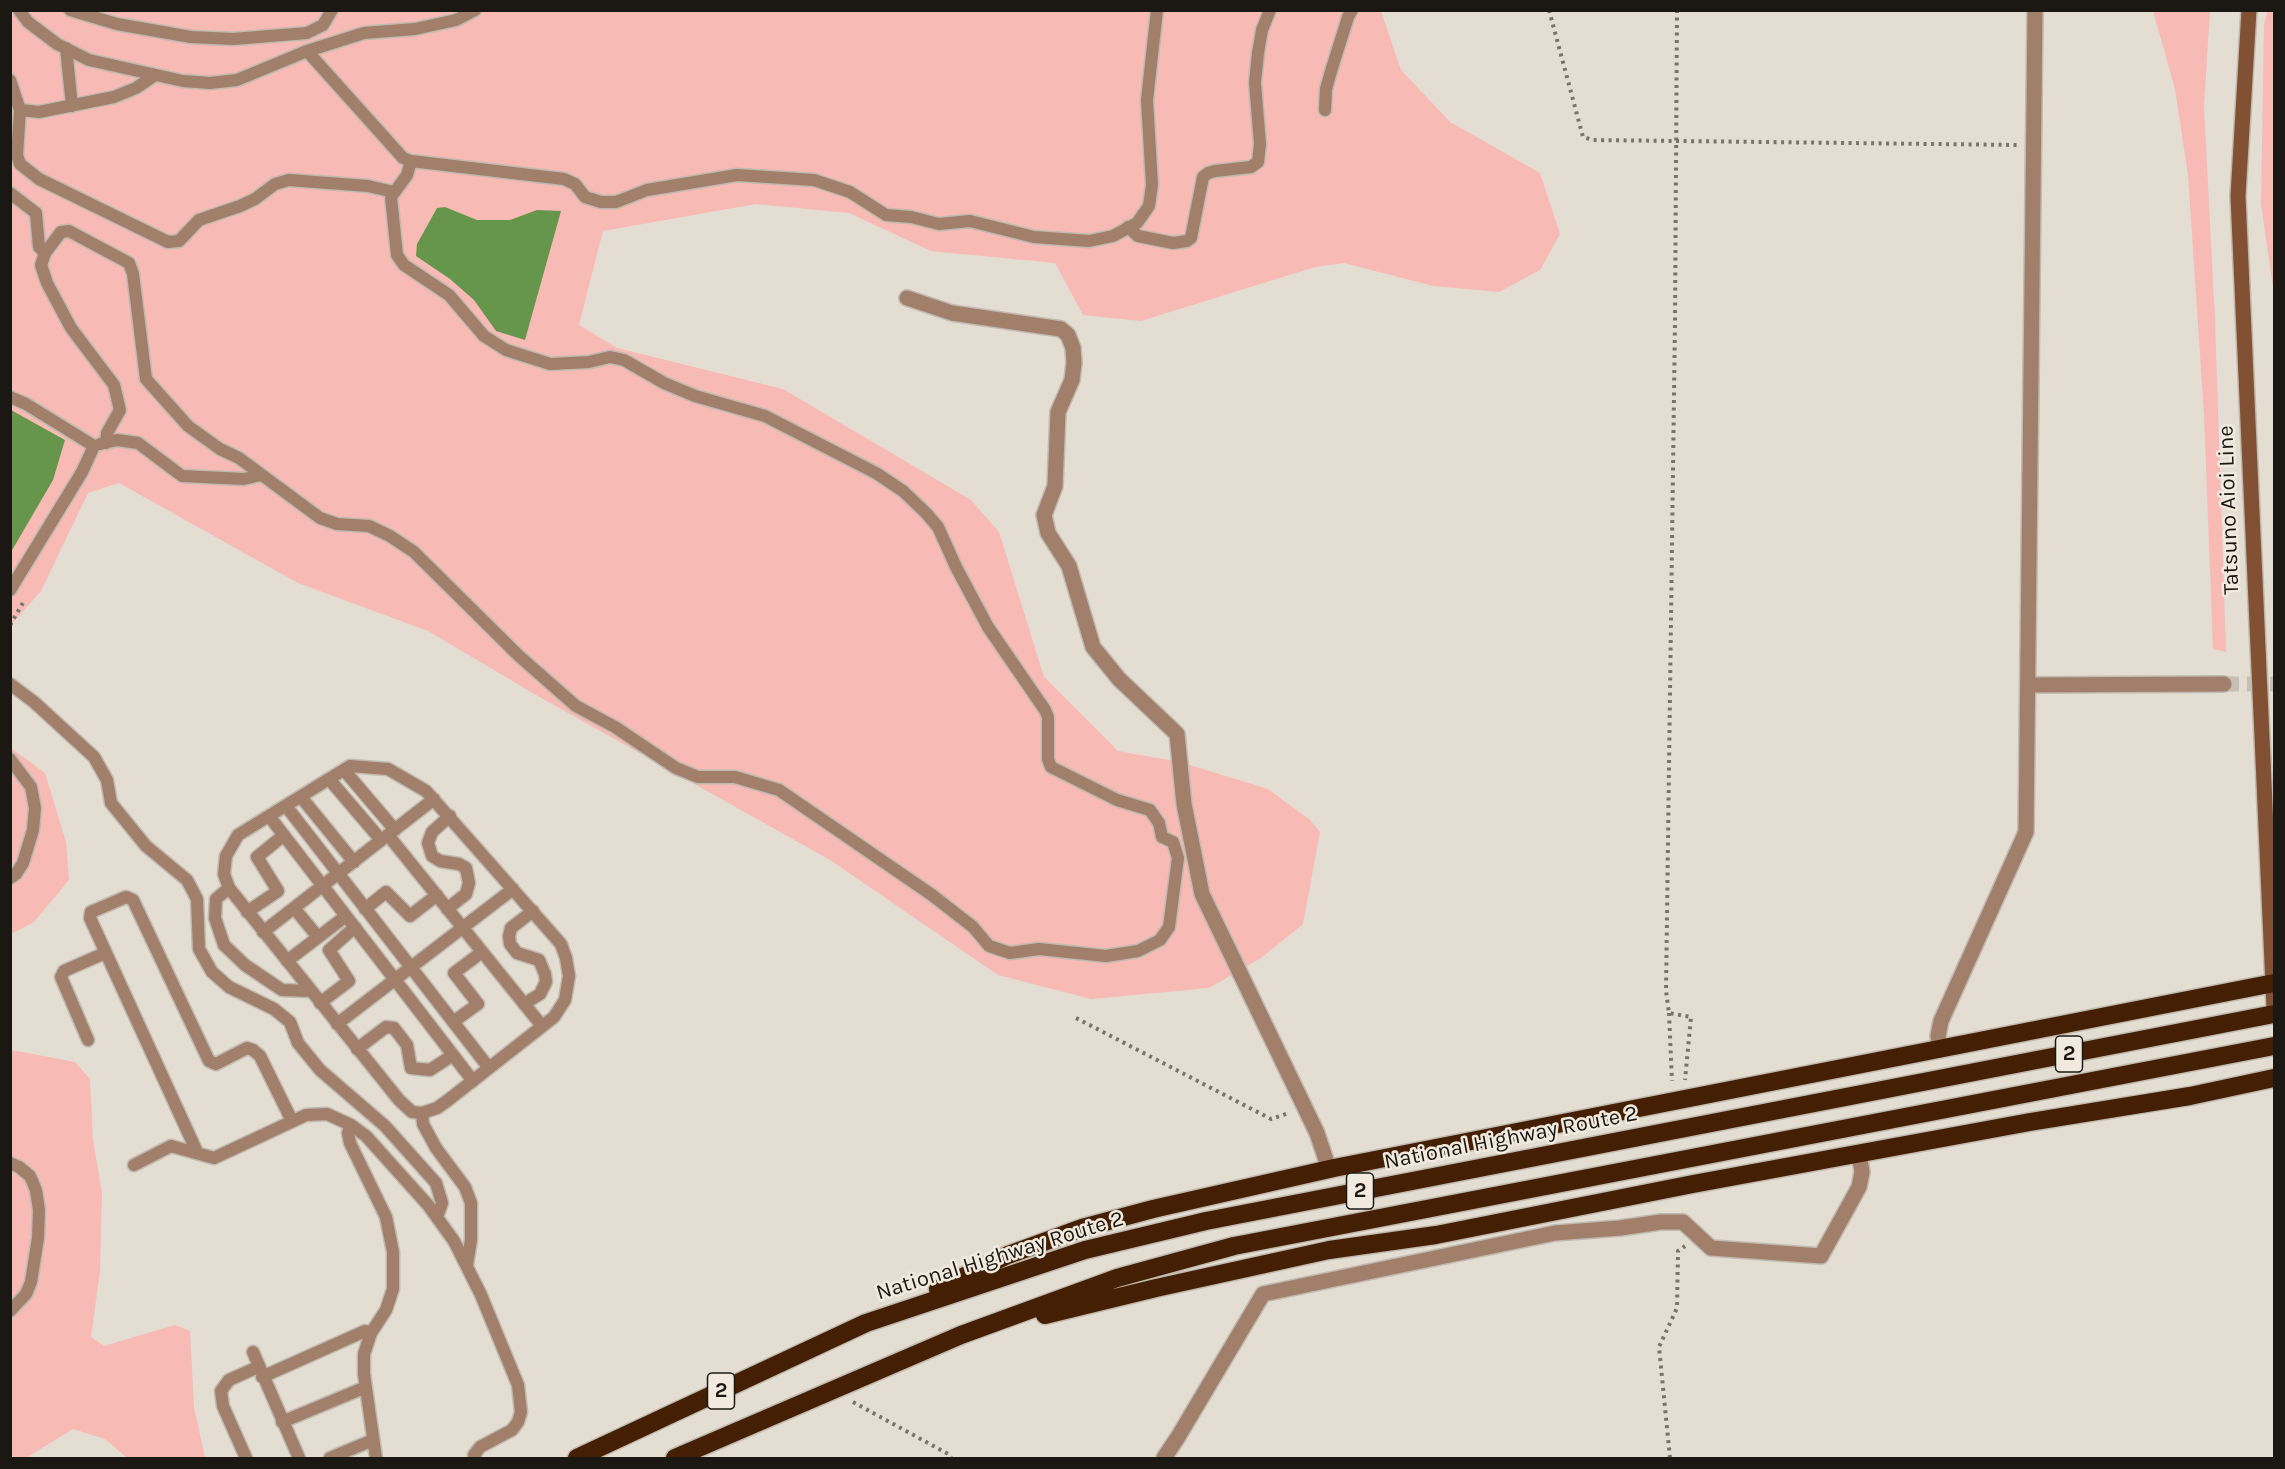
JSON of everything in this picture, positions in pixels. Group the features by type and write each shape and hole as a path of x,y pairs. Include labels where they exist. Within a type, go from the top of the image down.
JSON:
{"highway":[{"path":"866,1323 1008,1255 1082,1228 1153,1209 1329,1169 2273,983"},
{"name":"National Highway Route 2","path":"577,1458 866,1323 1085,1250 1206,1221 2274,1014"},
{"name":"2","path":"675,1458 961,1335 1117,1278 1234,1246 2274,1046"},
{"path":"961,1335 1156,1288 1329,1250 1465,1229 1859,1153 2190,1096 2274,1078"}],"main road":[{"name":"Tatsuno Aioi Line","path":"2248,10 2238,196 2274,1008"}],"street":[{"path":"1941,1048 1938,1036 1941,1021 2026,832 2035,10"},
{"path":"907,298 952,313 1060,329 1068,335 1073,348 1074,363 1072,380 1058,412 1055,486 1044,515 1048,533 1069,566 1092,647 1119,679 1178,734 1184,804 1202,894 1304,1104 1329,1169"},
{"path":"2028,685 2224,684"},
{"path":"1164,1458 1263,1294 1555,1233 1620,1228 1661,1221 1683,1222 1711,1248 1821,1256 1859,1187 1862,1172 1859,1153"},
{"path":"1465,1229 1470,1251"}],"lane":[{"path":"19,10 28,22 88,60 183,81 210,83 237,80 307,51 364,33 415,30 456,20 475,10"},
{"path":"70,10 117,24 191,37 233,39 306,33 323,25 332,10"},
{"path":"307,51 403,158 411,161 564,179 575,184 585,197 601,202 616,202 647,190 737,174 814,180 850,192 886,215 911,217 939,224 970,221 1034,237 1089,240 1113,236 1137,223 1149,206 1152,185 1147,100 1156,10"},
{"path":"1128,227 1138,236 1173,243 1186,241 1191,238 1203,177 1215,171 1251,167 1257,162 1260,144 1256,84 1258,53 1262,30 1270,10"},
{"path":"1325,110 1326,89 1352,10"},
{"path":"66,48 72,106"},
{"path":"20,110 39,112 114,97 136,88 155,75"},
{"path":"10,80 20,110 17,155 20,164 39,179 168,242 179,241 199,220 240,206 255,199 275,184 289,180 368,186 394,192"},
{"path":"10,590 120,410 114,385 71,328 47,283 41,265 45,252 61,232 69,231 129,263 146,379 188,426 219,449 239,458 321,518 337,524 369,526 390,536 414,552 498,636 576,706 615,727 676,768 699,777 735,777 779,790 932,895 973,927 990,946 1010,953 1039,950 1106,957 1138,951 1160,940 1169,927 1178,858 1173,842 1162,837 1159,823 1150,810 1117,800 1052,767 1048,759 1048,717 1045,710 988,627 938,527 911,498 876,473 765,416 695,396 664,383 624,360 610,357 589,362 550,364 506,350 484,336 449,294 404,265 397,255 390,206 391,197 407,175 411,161"},
{"path":"10,193 36,213 39,247 45,252"},
{"path":"10,397 100,444 117,440 138,443 182,476 244,479 261,475"},
{"path":"10,684 34,702 93,758 107,780 111,803 146,846 187,880 196,899 199,949 212,972 229,987 274,1009 290,1023 297,1043 320,1070 385,1126 436,1183 442,1203 437,1217"},
{"path":"10,759 31,788 35,808 33,830 23,863 16,874 10,878"},
{"path":"350,766 388,770 413,782 450,816 533,911 561,944 566,958 569,976 565,1000 554,1017 437,1108 422,1113 412,1112 399,1100 247,912 229,888 224,874 226,856 238,836 344,770 350,766"},
{"path":"344,770 388,835 542,1026"},
{"path":"329,779 388,835"},
{"path":"301,797 354,862"},
{"path":"263,932 434,800"},
{"path":"286,806 489,1068"},
{"path":"269,816 473,1081"},
{"path":"447,909 466,894 469,884 466,868 459,864 440,861 432,856 428,843 432,832 450,816"},
{"path":"247,912 278,891 257,857 284,836"},
{"path":"229,888 216,899 214,918 224,945 245,965 282,990 311,992"},
{"path":"337,1024 513,889"},
{"path":"365,909 386,892 410,916 437,895"},
{"path":"196,1152 90,918 92,912 126,897 133,900 209,1061 216,1064 247,1048 253,1050 260,1056 292,1121"},
{"path":"294,908 318,937"},
{"path":"524,1004 540,994 546,982 545,975 539,960 517,953 510,944 509,936 511,928 533,911"},
{"path":"287,962 345,916"},
{"path":"321,1003 349,981 329,950 355,927"},
{"path":"453,1022 478,1005 454,974 482,952"},
{"path":"88,1040 61,977 64,971 105,953"},
{"path":"357,1049 386,1028 394,1028 407,1045 411,1068 430,1071 453,1055"},
{"path":"422,1113 423,1124 436,1148 465,1187 471,1203 471,1239 467,1265"},
{"path":"134,1165 171,1146 214,1158 306,1115 327,1114 351,1125 366,1136 437,1217 454,1240 518,1384 521,1400 518,1422 512,1430 480,1447 474,1455 475,1458"},
{"path":"351,1125 348,1133 350,1143 386,1217 393,1252 393,1289 386,1310 371,1333 364,1354 376,1458"},
{"path":"10,1163 30,1176 36,1190 39,1210 38,1238 31,1281 26,1294 10,1311"},
{"path":"246,1458 223,1406 221,1391 229,1380 260,1372 365,1331 371,1333"},
{"path":"253,1352 299,1458"},
{"path":"282,1422 366,1387"},
{"path":"330,1458 373,1440"}],"path":[{"path":"1549,10 1583,137 1593,140 2033,145"},
{"path":"1672,1081 1666,991 1677,10"},
{"path":"1669,1013 1691,1017 1685,1080 1688,1097"},
{"path":"1076,1018 1271,1119 1287,1115 1304,1104"},
{"path":"1670,1458 1659,1347 1677,1308 1678,1251 1683,1246 1702,1240"},
{"path":"843,1386 852,1401 952,1457"}],"shaded area":[{"path":"2268,10 2274,11 2274,294 2261,204 2264,24"},
{"path":"11,11 1381,11 1401,70 1450,122 1540,173 1560,234 1540,270 1499,292 1433,286 1344,263 1315,267 1141,321 1083,315 1055,263 931,251 849,213 756,204 603,231 579,325 617,348 783,389 971,500 999,532 1044,677 1118,751 1180,762 1268,789 1310,820 1320,832 1303,924 1261,958 1209,988 1091,999 998,975 830,860 536,695 428,631 298,583 119,483 88,493 41,591 11,625"},
{"path":"2153,11 2210,11 2204,106 2215,320 2226,652 2213,649 2204,414 2188,175 2175,89"},
{"path":"445,207 477,220 510,220 537,210 561,211 525,340 496,331 474,300 450,279 416,256 417,244 437,208"},
{"path":"11,410 65,440 53,480 11,552"},
{"path":"11,748 45,773 66,842 69,880 34,922 11,934"},
{"path":"11,1050 75,1062 90,1079 93,1140 102,1193 100,1271 91,1337 104,1346 175,1325 190,1331 194,1407 205,1458 127,1458 105,1439 73,1429 26,1458 11,1458"}],"tunnel":[{"path":"2224,684 2274,684"}]}
